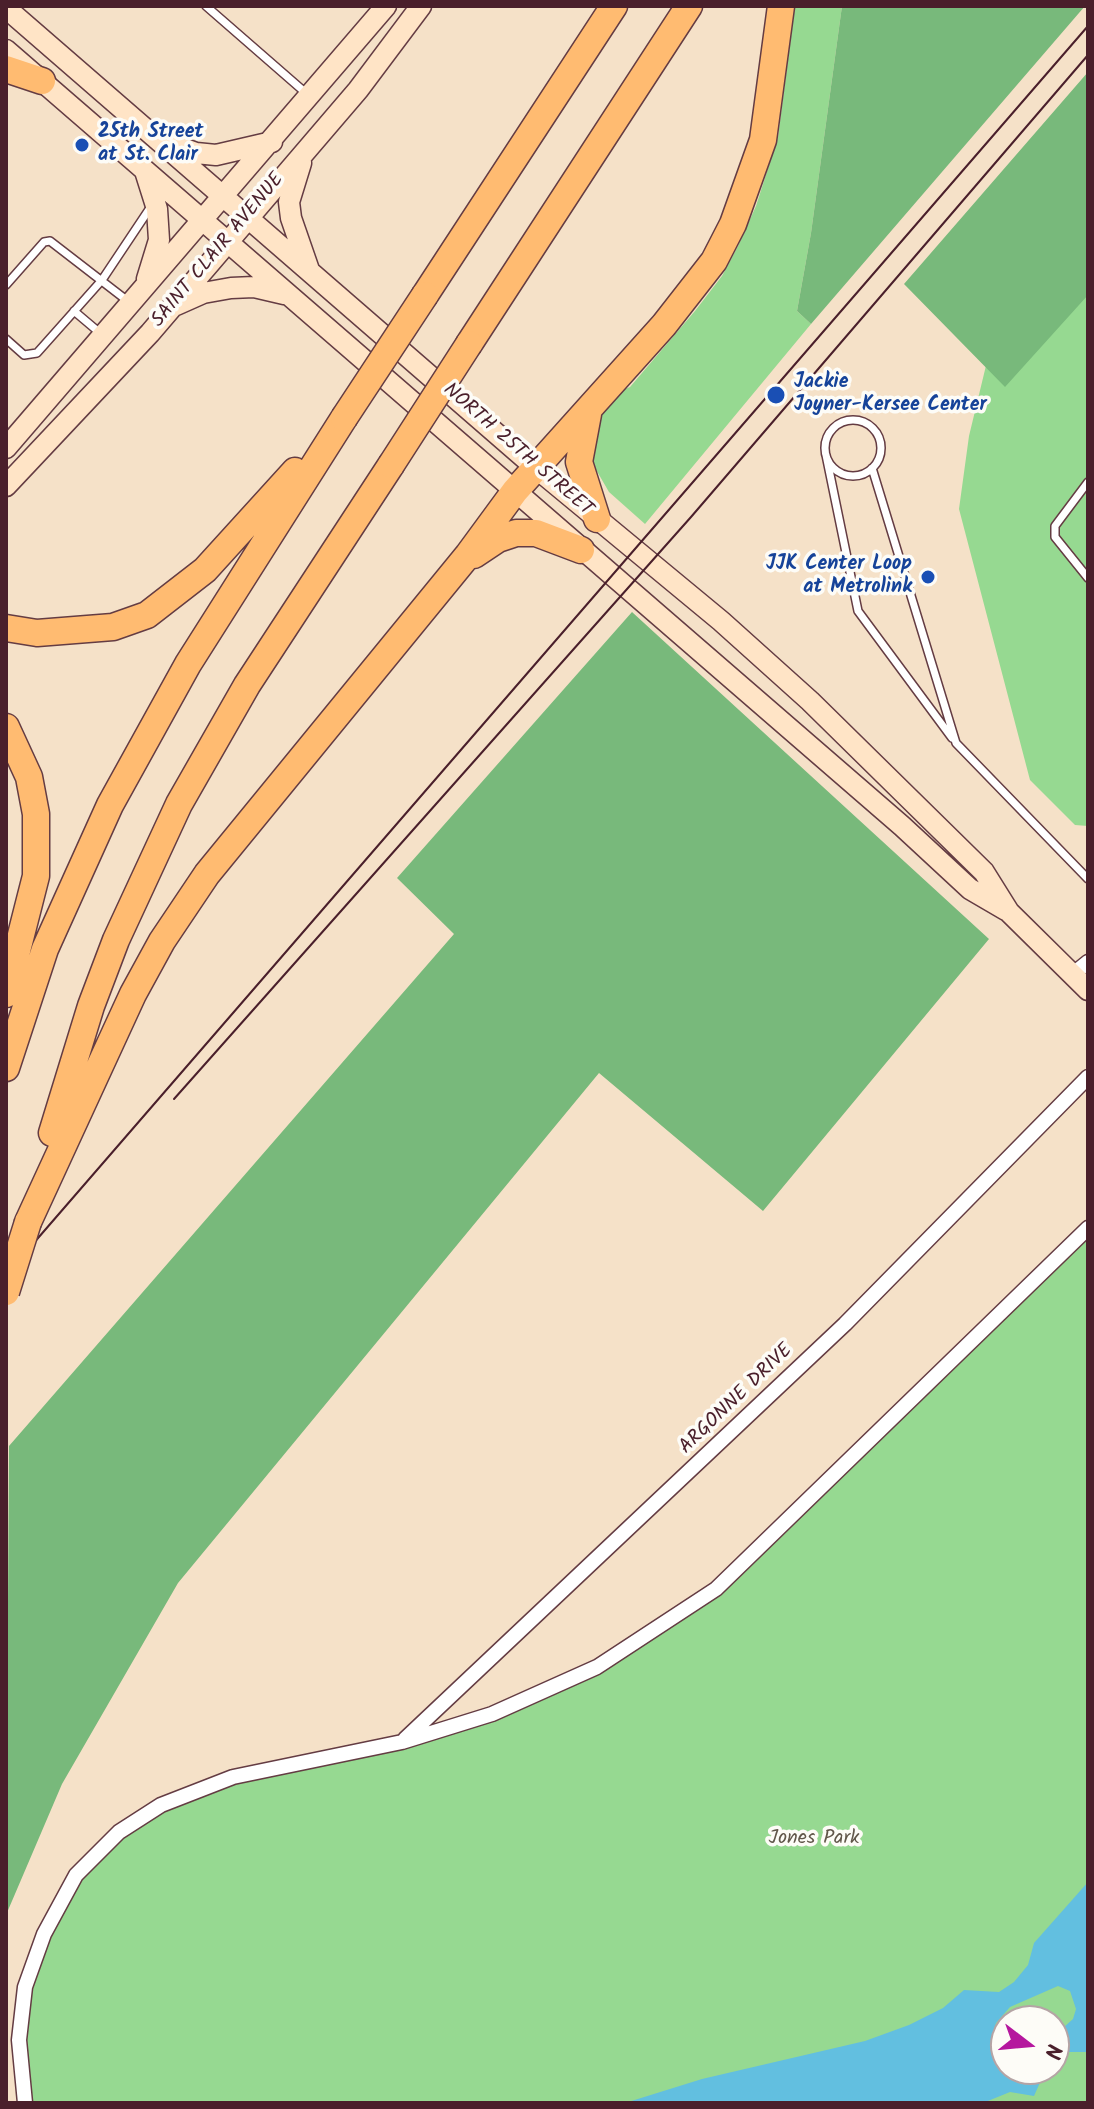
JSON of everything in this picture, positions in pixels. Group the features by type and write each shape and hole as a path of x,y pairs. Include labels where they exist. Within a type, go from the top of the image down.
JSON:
{"highway":[{"path":"6,1068 45,949 116,793 188,664 344,418 614,6"},
{"path":"6,1292 91,1006 151,862 179,804 247,685 689,6"},
{"path":"28,1222 133,994 199,885 240,829 458,566 515,491 691,293 714,261 733,224 763,140 781,6"},
{"path":"6,69 42,81"},
{"path":"591,407 582,434 579,462 597,519"},
{"path":"6,628 37,633 113,627 147,615 205,570 344,418"},
{"path":"458,566 498,539 516,533 536,533 581,550"},
{"path":"6,727 29,777 36,814 36,876 6,994"}],"main road":[{"name":"SAINT CLAIR AVENUE","path":"6,448 226,196 386,6"},
{"name":"SAINT CLAIR AVENUE","path":"6,486 106,382 172,306 358,90 419,7"},
{"name":"NORTH 25TH STREET","path":"6,8 536,468 721,621 816,707 984,872 1009,912"},
{"name":"NORTH 25TH STREET","path":"6,50 902,826 970,889 1009,912 1080,968 1088,990"},
{"path":"159,139 208,155 228,154 272,142"},
{"path":"305,150 289,202 291,218 310,274"},
{"path":"137,297 159,240 154,202 145,171"},
{"path":"172,306 203,293 231,288 254,287 290,296"}],"street":[{"name":"ARGONNE DRIVE","path":"402,1742 845,1324 1088,1077"},
{"path":"25,2103 19,2040 25,1987 44,1934 76,1875 119,1832 161,1805 233,1777 402,1742 492,1714 597,1667 716,1589 1088,1228"}],"lane":[{"path":"210,7 311,97"},
{"path":"6,339 24,355 32,356 102,280 154,202"},
{"path":"6,285 44,242 50,241 102,280 137,297"},
{"path":"74,311 103,336"},
{"path":"826,455 830,464 842,474 851,476 872,468 878,459 879,440 871,428 850,421 832,429 827,438 826,455 858,611 956,743 1088,879"},
{"path":"872,468 956,743"},
{"path":"1088,482 1055,526 1055,537 1088,578"}],"green space":[{"path":"795,6 842,6 811,233 797,311 811,324 645,524 609,492 591,461 598,416 617,392 630,387 695,311 722,276 738,246 756,206 778,137"},
{"path":"842,6 1085,6 811,324 797,311 811,233"},
{"path":"1088,72 1088,295 1005,387 904,284"},
{"path":"1088,236 1088,826 1075,825 1030,780 959,509 969,436 990,349"},
{"path":"632,612 989,939 763,1211 599,1073 178,1583 62,1784 6,1915 9,1446 454,934 397,878"},
{"name":"Jones Park","path":"1088,1228 1088,2103 25,2103 25,1987 76,1875 119,1832 233,1777 402,1742 597,1667 716,1589"}],"water":[{"path":"1088,1882 1088,2052 1070,2052 1070,2022 1076,2009 1070,1991 1058,1986 1015,2005 990,2005 990,2085 1039,2085 1034,2096 1010,2092 983,2103 625,2103 702,2079 865,2041 909,2025 943,2008 964,1990 999,1992 1014,1982 1028,1965 1034,1943"}],"tram line":[{"path":"6,1275 1088,26"},
{"path":"174,1099 691,517 1088,55"},
{"path":"6,1292 27,1268"}],"place":[{"name":"25th Street at St. Clair","path":"82,145"},
{"name":"Jackie Joyner-Kersee Center","path":"776,395"},
{"name":"JJK Center Loop at Metrolink","path":"928,577"}]}
